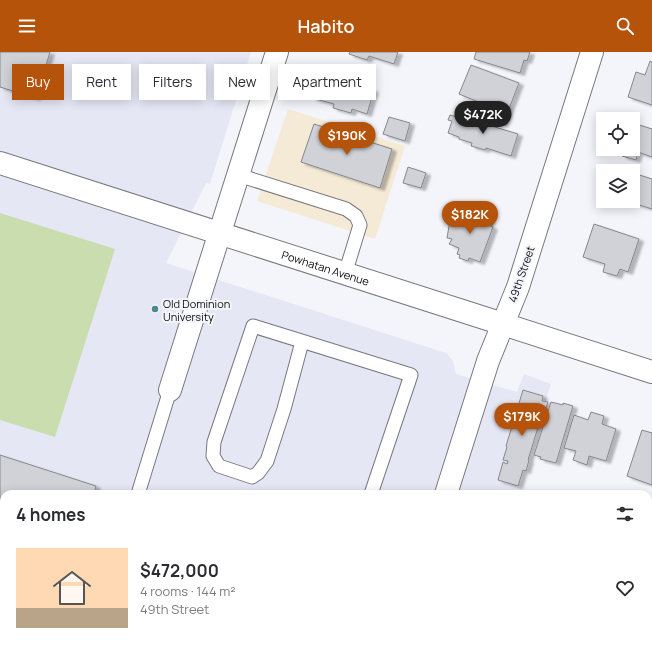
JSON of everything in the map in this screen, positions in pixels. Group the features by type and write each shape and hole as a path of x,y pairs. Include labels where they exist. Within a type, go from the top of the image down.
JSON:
{"street":[{"path":"170,390 277,52"},
{"name":"49th Street","path":"447,490 488,361 518,287 592,52"},
{"name":"Powhatan Avenue","path":"0,164 503,324 651,368"}],"lane":[{"path":"238,175 346,209 356,216 360,225 345,274"},
{"path":"302,342 284,409 267,461 258,473 252,477 219,466 213,456 214,442 253,326 411,376 372,490"},
{"path":"139,490 170,390"}],"shaded area":[{"name":"Old Dominion University","path":"0,52 251,52 247,64 214,64 214,100 236,100 210,184 206,183 166,263 446,353 453,361 456,374 517,392 524,374 551,384 518,487 526,490 0,490"},
{"path":"288,109 405,146 375,239 257,201"}],"green space":[{"path":"0,213 115,249 55,437 0,420"}],"building":[{"path":"0,52 50,52 46,64 12,64 12,91 0,87"},
{"path":"350,52 398,52 394,64 369,56 367,60 349,54"},
{"path":"476,52 530,52 527,61 524,60 520,73 474,59"},
{"path":"650,61 652,62 652,105 628,97 636,72 645,75"},
{"path":"471,65 519,83 503,124 494,120 498,110 459,94"},
{"path":"319,100 371,100 367,114 352,109 351,113 333,108 334,104"},
{"path":"450,115 518,134 511,156 486,148 485,150 471,146 472,143 459,139 459,137 448,133 452,121 448,120"},
{"path":"389,117 410,123 405,141 383,134"},
{"path":"314,124 392,149 380,188 301,162"},
{"path":"640,125 652,129 652,157 640,153"},
{"path":"622,156 637,156 636,160"},
{"path":"408,167 426,173 421,188 403,183"},
{"path":"640,175 652,179 652,209 640,205"},
{"path":"467,210 490,218 488,225 493,227 480,262 469,258 468,261 459,258 460,255 457,254 459,248 449,244 452,239 447,238 449,226 456,215 464,218"},
{"path":"594,224 639,239 628,272 620,269 617,276 603,272 605,264 583,257"},
{"path":"523,390 543,396 542,401 548,402 541,424 539,424 526,471 523,470 518,486 498,480 503,462 507,464 508,461 503,460"},
{"path":"551,402 573,406 556,463 540,459 541,457 534,455"},
{"path":"591,412 604,416 602,424 616,429 606,461 589,456 587,465 573,460 576,451 564,448 574,415 588,420"},
{"path":"642,430 652,433 652,485 627,476"},
{"path":"0,455 96,486 95,490 0,490"}],"place":[{"name":"Old Dominion University","path":"155,309"}]}
